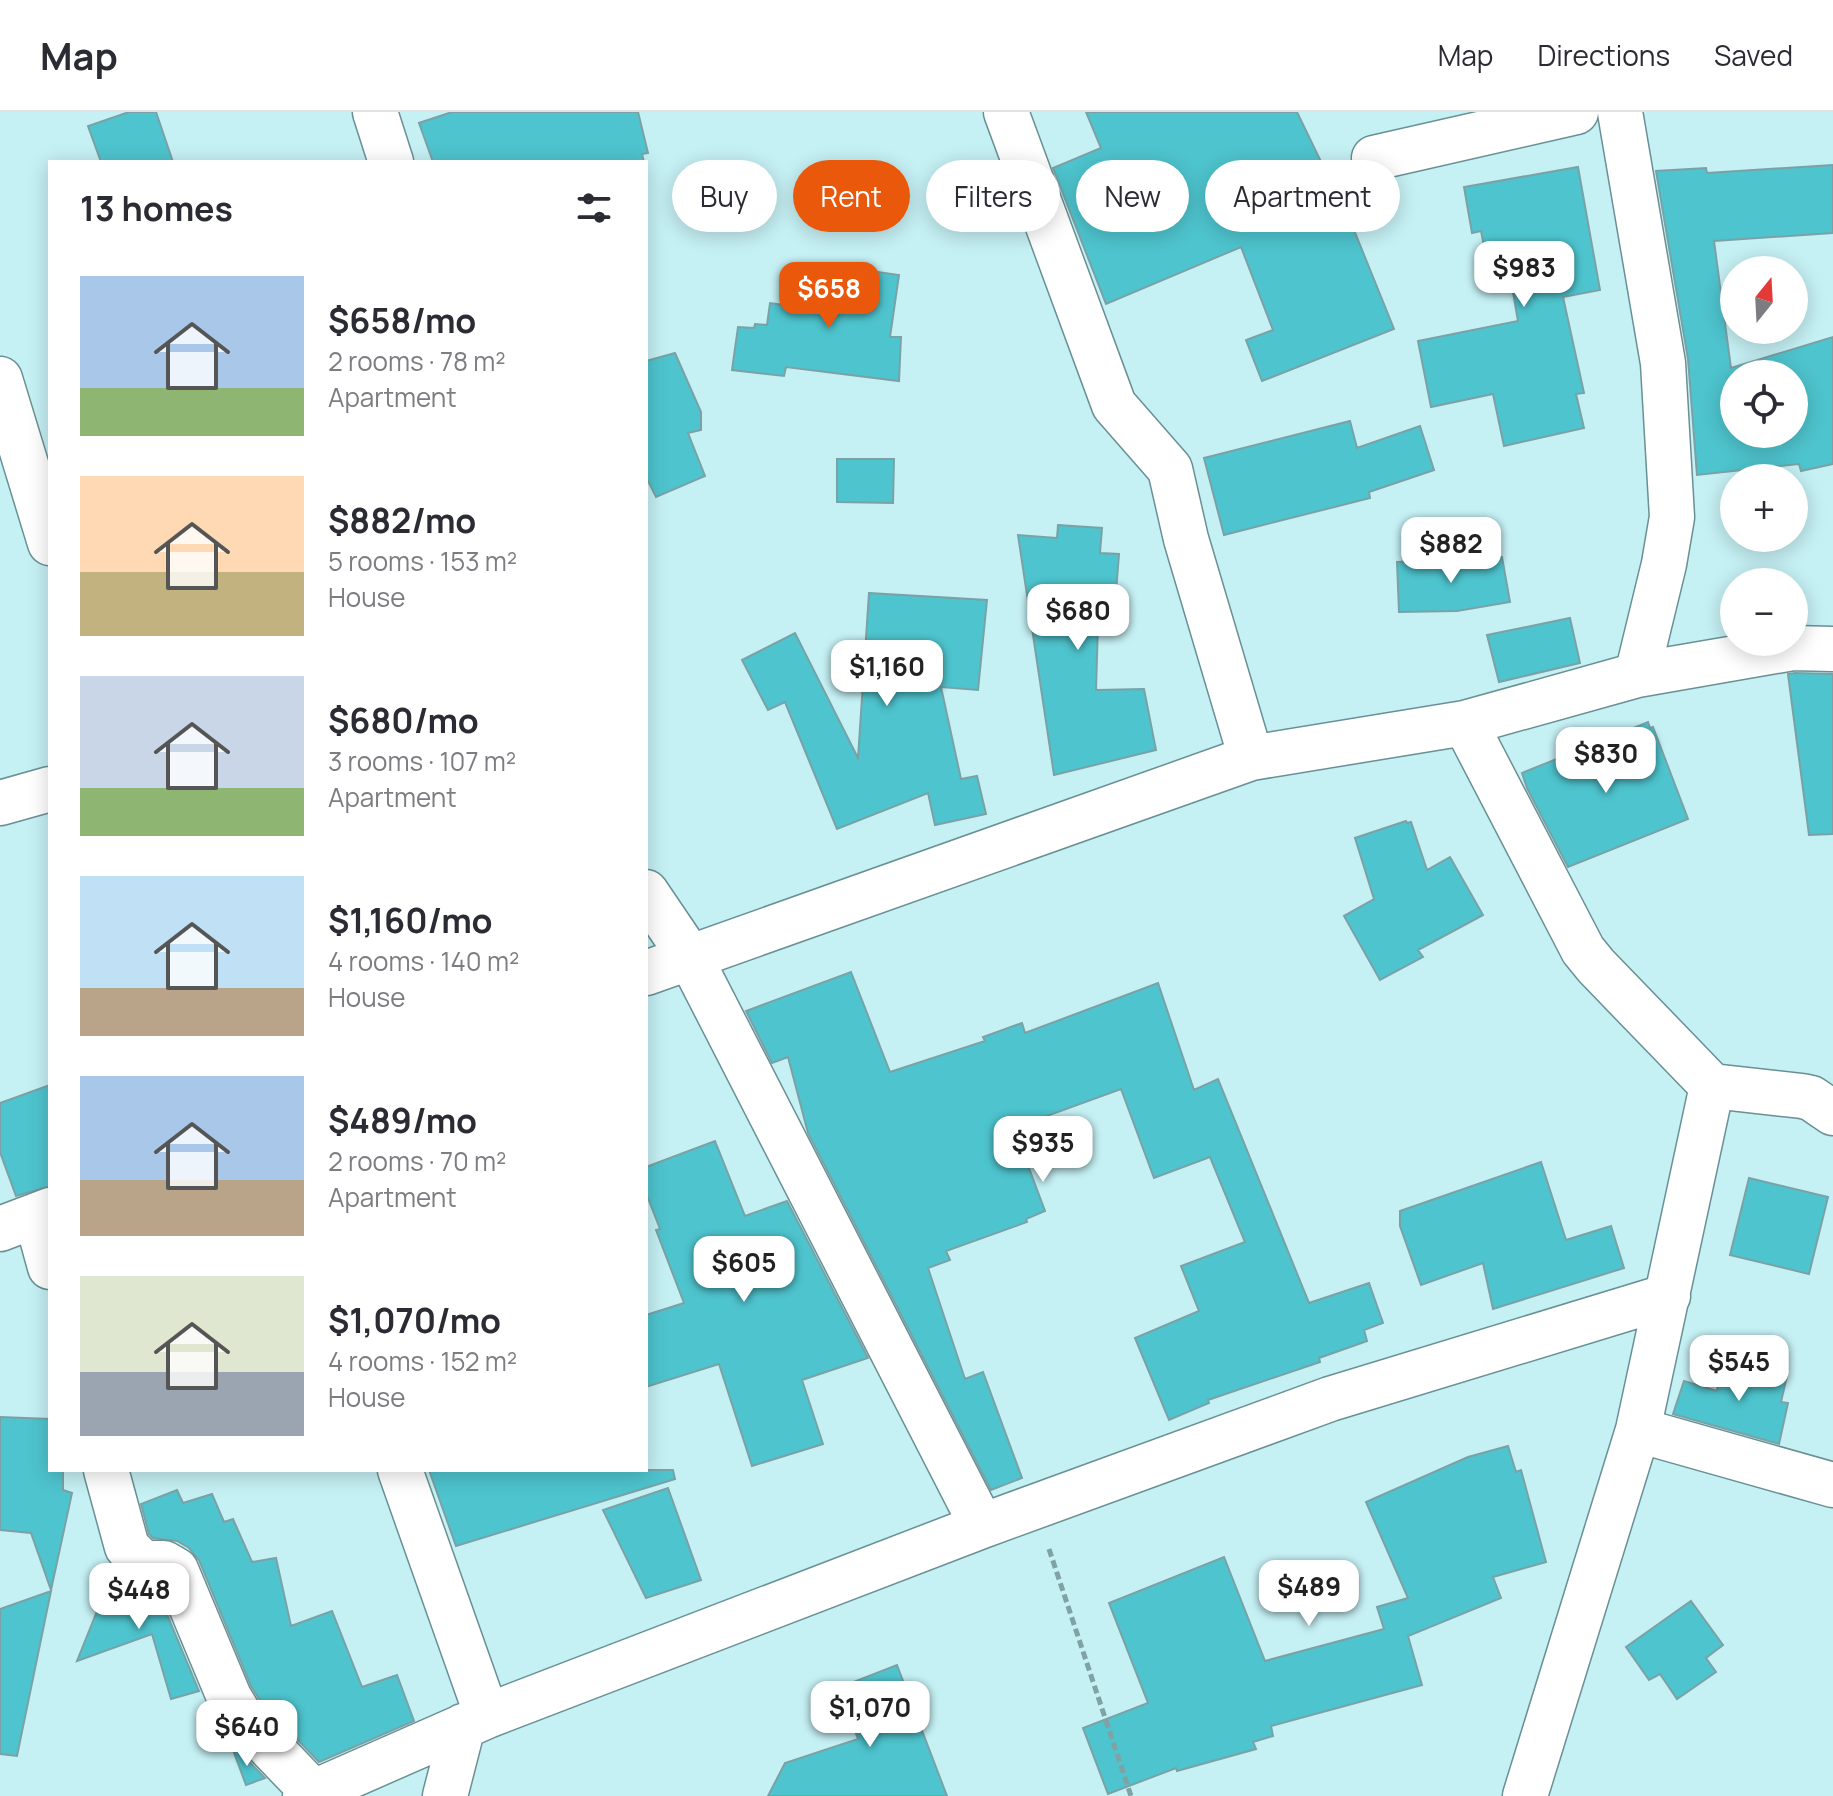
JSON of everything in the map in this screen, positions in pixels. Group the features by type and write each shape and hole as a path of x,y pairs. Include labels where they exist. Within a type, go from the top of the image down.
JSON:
{"street":[{"path":"1006,112 1114,405 1170,469 1186,539 1251,758"},
{"path":"1374,158 1576,112"},
{"path":"1620,112 1663,363 1672,517 1637,675"},
{"path":"381,113 391,160"},
{"path":"0,379 48,536"},
{"path":"648,972 1251,758 1465,723 1637,675 1793,648 1833,649"},
{"path":"1465,723 1583,950 1596,966 1712,1086 1823,1094"},
{"path":"0,803 48,790"},
{"path":"648,895 690,957 982,1526"},
{"path":"1525,1796 1638,1430 1712,1086"},
{"path":"29,1218 48,1262"},
{"path":"107,1472 127,1547 143,1563 164,1563 176,1570 229,1697 241,1717 310,1794 475,1721 982,1526 1330,1399 1668,1296"},
{"path":"1638,1430 1833,1485"},
{"path":"401,1472 475,1721 445,1796"}],"path":[{"path":"1035,1507 1131,1796"}],"building":[{"path":"129,112 156,112 172,160 100,160 88,126"},
{"path":"452,112 638,112 648,153 642,154 644,160 432,160 419,123"},
{"path":"1086,112 1297,112 1320,160 1205,160 1205,232 1355,232 1394,329 1262,381 1246,340 1273,330 1241,247 1106,304 1078,232 1189,232 1189,160 1076,160 1076,227 1060,186 1060,165 1101,148"},
{"path":"1833,165 1833,233 1714,241 1720,286 1720,344 1728,344 1730,360 1720,360 1720,448 1808,448 1808,360 1757,360 1833,337 1833,464 1808,469 1808,464 1720,464 1720,473 1697,475 1688,359 1656,171 1706,168 1707,173"},
{"path":"1578,167 1600,290 1563,297 1584,393 1576,394 1584,428 1504,446 1493,394 1431,407 1418,341 1518,321 1506,252 1486,256 1481,231 1472,233 1464,187"},
{"path":"821,266 899,275 890,337 901,337 899,381 786,367 784,376 732,370 738,327 767,325 770,303 817,309"},
{"path":"675,353 701,412 701,430 688,433 705,476 656,497 648,481 648,360"},
{"path":"1350,421 1357,448 1420,426 1434,470 1369,492 1370,498 1224,535 1204,458"},
{"path":"837,459 894,459 893,503 837,502"},
{"path":"1058,525 1102,528 1100,553 1119,554 1116,592 1099,591 1096,690 1144,689 1156,750 1054,775 1018,535 1057,538"},
{"path":"1502,557 1510,602 1457,611 1399,612 1397,562"},
{"path":"869,593 987,600 978,690 941,687 961,779 977,776 986,814 935,825 928,793 837,829 785,702 768,710 742,660 795,633 858,758"},
{"path":"1570,618 1580,663 1499,682 1487,635"},
{"path":"1788,674 1833,674 1833,834 1809,835"},
{"path":"1648,722 1650,728 1653,727 1688,819 1568,867 1522,773"},
{"path":"1411,822 1427,870 1450,857 1483,915 1418,950 1423,957 1380,980 1344,916 1374,899 1355,838"},
{"path":"851,972 890,1072 985,1041 983,1037 1022,1023 1025,1033 1158,983 1194,1090 1218,1079 1309,1303 1369,1283 1383,1323 1364,1330 1367,1341 1319,1358 1320,1362 1208,1400 1209,1403 1169,1420 1135,1338 1199,1311 1181,1266 1245,1242 1210,1157 1154,1178 1121,1089 1014,1128 1045,1211 1026,1219 1027,1222 946,1251 950,1260 928,1268 965,1379 983,1372 1022,1478 991,1490 808,1133 788,1057 772,1063 746,1011"},
{"path":"48,1086 48,1187 16,1196 0,1152 0,1103"},
{"path":"715,1141 745,1216 787,1201 868,1358 802,1380 823,1444 752,1466 719,1364 648,1386 648,1314 684,1303 656,1230 660,1229 648,1198 648,1166"},
{"path":"1541,1162 1566,1240 1611,1226 1624,1268 1493,1309 1483,1263 1421,1285 1400,1226 1400,1211"},
{"path":"1749,1178 1828,1197 1809,1274 1730,1255"},
{"path":"1722,1362 1787,1376 1781,1402 1788,1403 1779,1444 1673,1414 1684,1381 1717,1391"},
{"path":"0,1417 48,1419 48,1472 63,1472 63,1490 72,1493 51,1590 31,1533 0,1530"},
{"path":"1508,1446 1516,1472 1521,1470 1546,1562 1493,1577 1501,1598 1408,1636 1422,1685 1271,1726 1273,1736 1253,1742 1256,1749 1177,1771 1176,1768 1108,1794 1083,1728 1148,1703 1109,1603 1224,1557 1265,1661 1384,1629 1377,1607 1408,1598 1366,1502 1468,1457"},
{"path":"673,1470 675,1479 456,1546 430,1472"},
{"path":"668,1488 701,1580 646,1598 603,1510"},
{"path":"177,1490 183,1503 212,1494 224,1522 233,1519 252,1562 276,1558 291,1626 332,1611 362,1687 397,1675 414,1721 319,1762 261,1702 251,1686 199,1560 189,1548 177,1541 153,1538 149,1534 141,1504"},
{"path":"114,1569 133,1586 156,1588 199,1691 171,1699 152,1634 77,1661"},
{"path":"51,1591 17,1756 0,1754 0,1609"},
{"path":"1691,1601 1723,1645 1706,1658 1716,1672 1677,1699 1660,1674 1649,1680 1626,1647"},
{"path":"897,1665 947,1796 768,1796 785,1763 858,1739 838,1688"},
{"path":"230,1742 265,1778 246,1785"}]}
